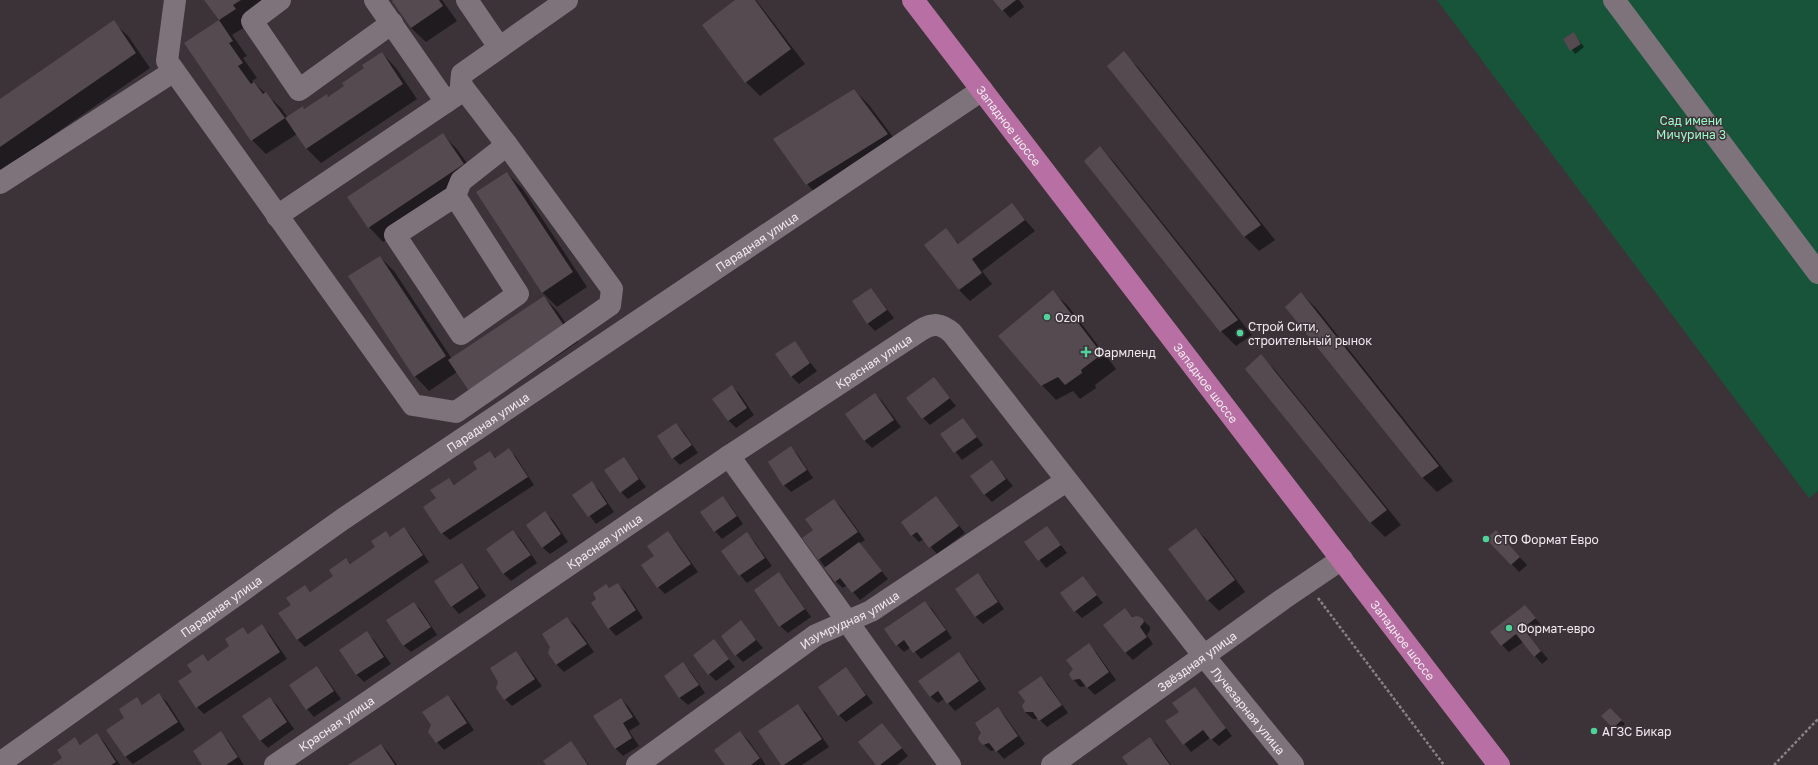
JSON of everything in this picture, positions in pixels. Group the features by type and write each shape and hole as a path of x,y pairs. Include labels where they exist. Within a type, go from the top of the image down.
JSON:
{"main road":[{"name":"Западное шоссе","path":"912,0 982,90 1053,186 1342,559 1461,718 1499,765"}],"street":[{"path":"175,0 167,61 414,405 456,412 610,305 612,289 508,145 461,85 462,74 568,0"},
{"path":"280,0 252,21 299,90 392,24"},
{"path":"375,0 446,102"},
{"path":"467,0 499,47"},
{"path":"1614,0 1818,273"},
{"path":"0,183 174,71"},
{"path":"278,216 464,90"},
{"name":"Парадная улица","path":"0,763 343,519 982,90"},
{"path":"455,196 518,294 461,334 395,235 455,196 461,181 508,145"},
{"name":"Красная улица","path":"275,765 729,456 921,330 929,325 938,324"},
{"name":"Лучезарная улица","path":"938,324 946,327 952,333 1066,482 1204,656 1293,765"},
{"path":"729,456 950,765"},
{"name":"Изумрудная улица","path":"638,765 816,635 871,611 1066,482"},
{"name":"Звёздная улица","path":"1052,765 1342,559"}],"path":[{"path":"1307,583 1444,765"},
{"path":"1774,765 1818,718"}],"green space":[{"name":"Сад имени Мичурина 3","path":"1437,0 1818,0 1818,491 1809,498"}],"building":[{"path":"204,0 241,0 233,5 236,9 219,20"},
{"path":"439,0 443,6 411,28 392,1"},
{"path":"735,0 755,0 791,49 745,83 702,25"},
{"path":"993,0 1016,0 1002,11"},
{"path":"114,20 136,53 0,147 0,99"},
{"path":"219,20 233,41 229,43 243,63 238,66 251,84 254,82 263,94 266,92 285,118 251,141 184,43"},
{"path":"1574,32 1581,44 1570,51 1563,39"},
{"path":"1124,51 1261,225 1244,237 1107,66"},
{"path":"382,52 403,84 306,149 285,118 303,106 304,109 327,94 328,97 344,86 342,83 364,68 362,65"},
{"path":"854,89 888,134 806,185 773,139"},
{"path":"443,133 464,164 368,228 347,197"},
{"path":"1100,146 1238,320 1220,332 1084,161"},
{"path":"507,172 573,272 542,293 476,192"},
{"path":"1012,203 1025,220 972,259 982,273 959,290 924,245 946,228 958,244"},
{"path":"380,256 446,356 414,377 348,276"},
{"path":"871,288 887,310 867,324 852,301"},
{"path":"1053,290 1102,354 1081,370 1082,373 1065,385 1058,377 1041,386 998,336"},
{"path":"1301,292 1439,466 1422,478 1285,307"},
{"path":"544,296 565,327 469,391 448,360"},
{"path":"795,341 810,363 791,377 775,354"},
{"path":"1261,354 1387,510 1370,523 1245,369"},
{"path":"934,377 950,398 922,419 906,398"},
{"path":"732,385 747,408 728,421 712,399"},
{"path":"875,393 894,420 864,441 845,414"},
{"path":"963,418 977,437 954,453 940,434"},
{"path":"676,423 692,445 672,459 657,436"},
{"path":"791,446 807,470 783,486 768,462"},
{"path":"509,448 528,477 441,534 423,507 436,498 430,490 449,478 454,485 477,469 473,462 490,451 495,458"},
{"path":"624,457 639,479 620,493 604,470"},
{"path":"992,460 1006,479 984,495 970,476"},
{"path":"592,481 607,504 588,517 572,495"},
{"path":"723,496 737,516 714,532 700,512"},
{"path":"936,496 959,526 929,548 917,532 911,536 901,522"},
{"path":"834,499 858,532 818,560 802,538 813,530 805,519"},
{"path":"545,511 561,534 542,548 526,525"},
{"path":"1047,526 1061,545 1038,561 1024,542"},
{"path":"404,527 423,555 297,640 278,613 291,605 286,598 305,585 310,592 333,576 329,570 346,558 350,564 375,547 371,541 386,531 390,537"},
{"path":"1196,528 1235,580 1207,601 1168,549"},
{"path":"513,530 531,555 503,574 486,549"},
{"path":"1496,530 1520,557 1511,565 1486,539"},
{"path":"668,531 691,564 657,588 641,565 654,556 647,546"},
{"path":"747,532 765,558 739,576 721,551"},
{"path":"859,542 882,571 852,593 840,578 835,582 824,568"},
{"path":"462,563 479,588 451,607 434,581"},
{"path":"779,572 805,609 779,627 754,590"},
{"path":"978,573 998,602 975,617 955,589"},
{"path":"1083,576 1097,595 1074,612 1060,593"},
{"path":"618,583 636,610 608,629 591,603 596,599 593,593 606,584 609,588"},
{"path":"925,601 946,630 913,653 904,640 896,646 884,629"},
{"path":"414,602 431,627 403,646 386,620"},
{"path":"1525,605 1536,618 1523,628 1541,651 1534,657 1516,634 1501,646 1490,632"},
{"path":"1125,608 1132,617 1138,616 1143,619 1144,622 1140,627 1147,637 1125,653 1103,625"},
{"path":"567,617 587,644 556,665 548,653 550,647 542,634"},
{"path":"741,620 756,640 735,656 721,636"},
{"path":"262,624 280,652 196,708 178,681 192,672 187,665 203,654 208,661 229,646 225,639 243,627 248,634"},
{"path":"367,631 384,657 356,675 339,650"},
{"path":"714,639 729,659 708,675 693,655"},
{"path":"1089,643 1109,672 1087,688 1080,679 1072,680 1069,674 1073,669 1066,660"},
{"path":"516,651 535,679 504,700 496,688 498,682 490,668"},
{"path":"959,652 979,681 947,704 938,691 930,697 918,681"},
{"path":"683,662 699,685 679,698 664,676"},
{"path":"317,666 334,691 306,710 289,685"},
{"path":"846,667 866,695 838,716 818,687"},
{"path":"1041,676 1062,705 1039,721 1033,712 1025,712 1022,706 1025,701 1018,692"},
{"path":"1195,687 1226,728 1211,740 1203,730 1183,745 1165,721 1179,712 1172,703"},
{"path":"159,693 178,722 125,757 106,730 124,718 119,709 137,697 142,705"},
{"path":"448,695 467,723 436,743 428,732 431,725 422,712"},
{"path":"270,697 287,722 260,741 242,716"},
{"path":"621,698 633,717 623,723 632,738 615,749 593,716"},
{"path":"798,704 822,739 784,765 781,765 758,731"},
{"path":"998,707 1018,736 996,752 989,743 983,745 979,741 978,738 981,733 975,723"},
{"path":"1610,708 1622,720 1613,728 1601,716"},
{"path":"882,723 902,748 880,765 876,765 858,742"},
{"path":"221,731 238,757 226,765 202,765 193,751"},
{"path":"740,731 760,758 751,765 725,765 714,750"},
{"path":"97,733 116,762 111,765 52,765 62,758 57,750 75,737 80,745"},
{"path":"1150,737 1170,765 1128,765 1122,757"},
{"path":"571,741 588,765 546,765 543,761"},
{"path":"381,744 395,765 348,765"}],"place":[{"name":"Ozon","path":"1047,317"},
{"name":"Строй Сити, строительный рынок","path":"1240,333"},
{"name":"Фармленд","path":"1086,352"},
{"name":"СТО Формат Евро","path":"1486,539"},
{"name":"Формат-евро","path":"1509,628"},
{"name":"АГЗС Бикар","path":"1594,731"}]}
